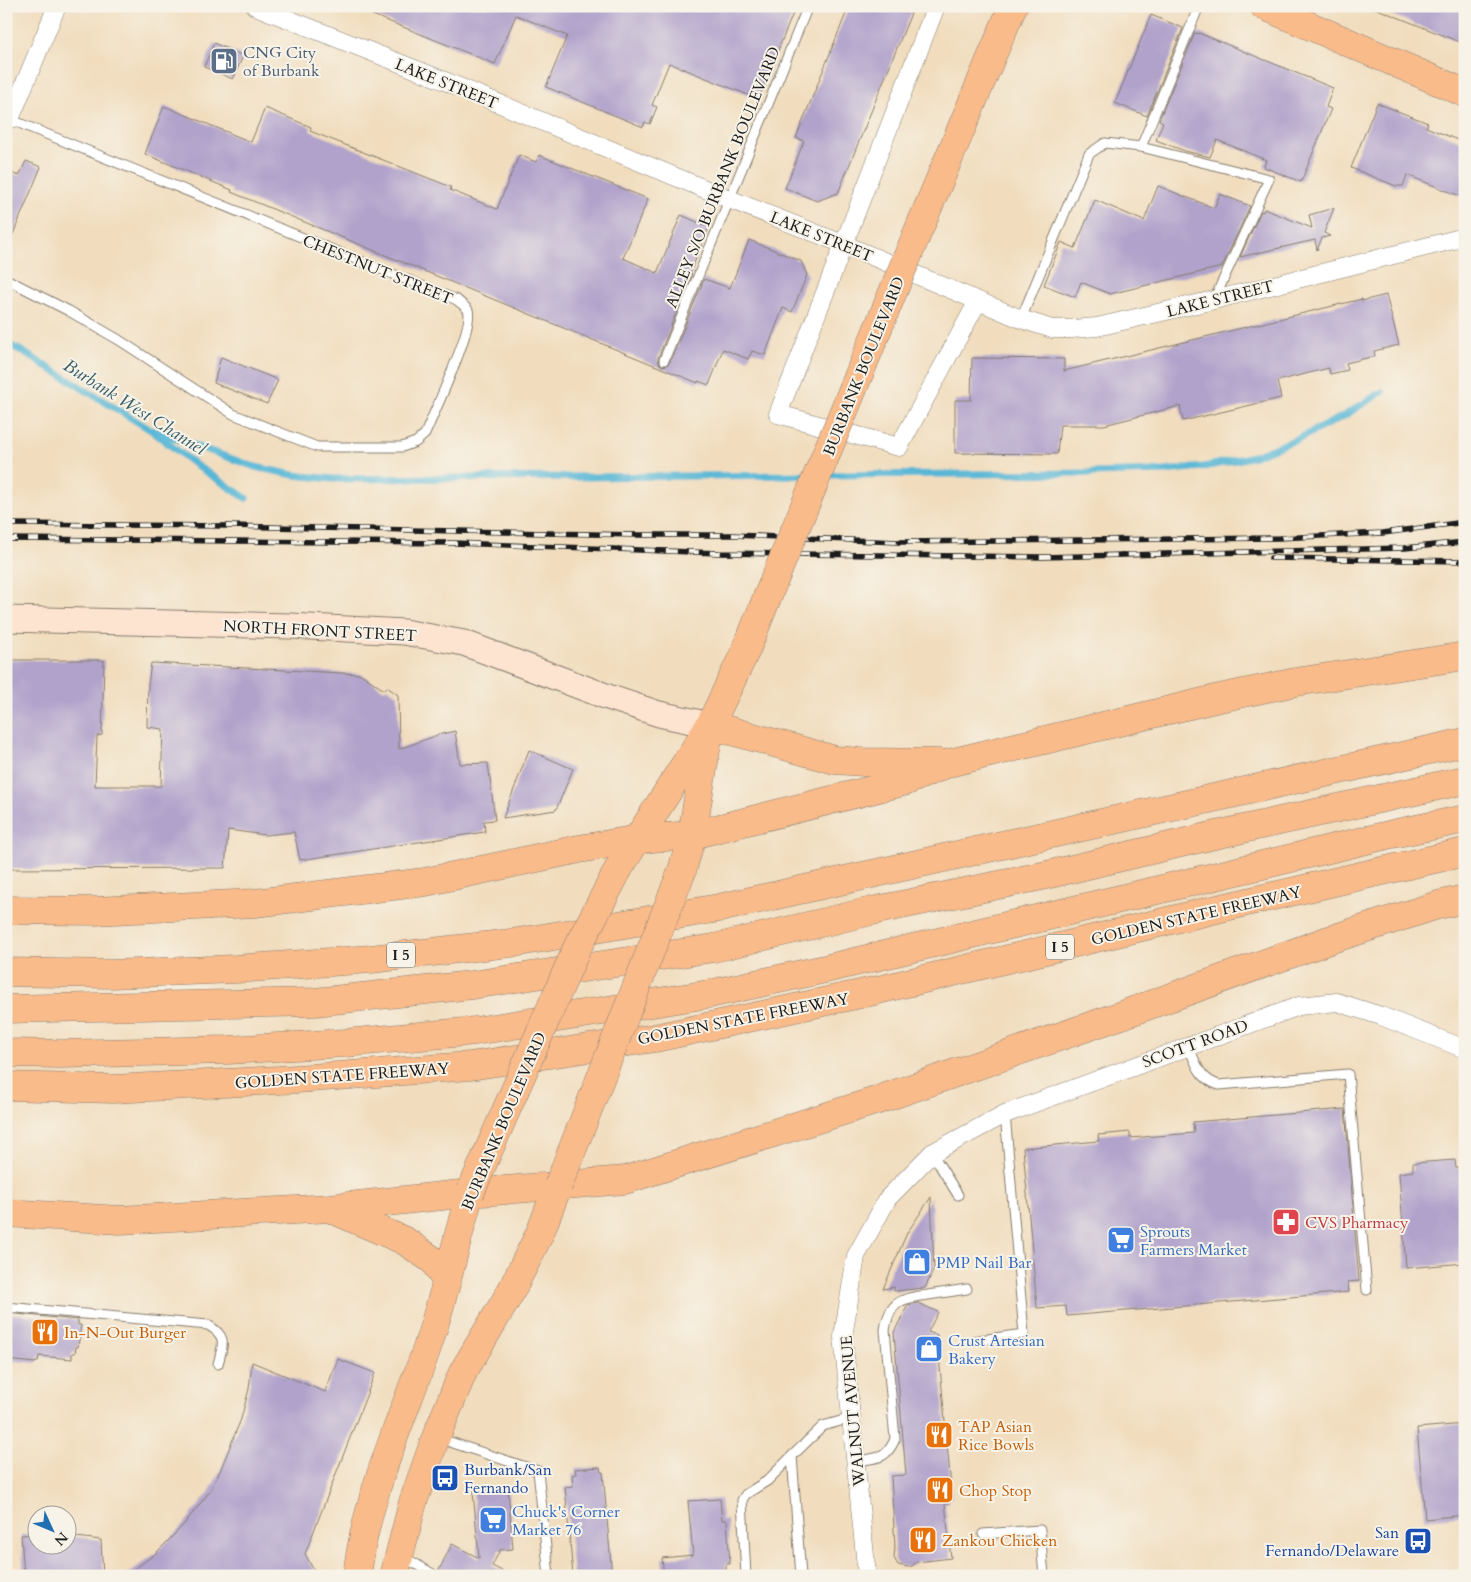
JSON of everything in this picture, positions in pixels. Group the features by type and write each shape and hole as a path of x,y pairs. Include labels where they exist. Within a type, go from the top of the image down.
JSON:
{"main road":[{"name":"BURBANK BOULEVARD","path":"357,1576 359,1554 367,1521 427,1348 470,1193 577,948 619,868 710,725 746,650 916,236 1013,6"},
{"path":"1264,6 1465,93"},
{"name":"NORTH FRONT STREET","path":"6,619 290,626 404,632 464,643 659,714 710,725"},
{"path":"6,910 94,912 255,904 425,882 579,849 638,839 692,836 907,781 949,763 1215,699 1296,682 1465,656"},
{"name":"BURBANK BOULEVARD","path":"396,1565 413,1502 436,1437 463,1372 509,1295 540,1233 678,880 692,836 710,725"},
{"path":"710,725 835,760 949,763"},
{"name":"I 5","path":"6,972 111,974 236,969 371,959 519,942 719,908 1465,742"},
{"path":"6,1009 315,1002 472,985 714,948 872,911 1042,876 1211,836 1465,780"},
{"path":"6,1053 60,1054 227,1050 345,1043 475,1031 709,994 825,969 1392,834 1465,819"},
{"name":"GOLDEN STATE FREEWAY","path":"6,1086 112,1089 297,1079 470,1066 655,1038 874,992 1251,901 1465,852"},
{"path":"6,1213 120,1220 330,1208 470,1193 625,1180 875,1101 1329,940 1438,905 1465,899"},
{"path":"330,1208 405,1241 434,1261 446,1281"}],"street":[{"name":"CHESTNUT STREET","path":"7,120 57,6"},
{"name":"LAKE STREET","path":"255,6 440,79 1021,319 1052,328 1072,329 1097,326 1214,300 1465,237"},
{"path":"936,6 778,414 899,447 978,301"},
{"name":"SCOTT ROAD","path":"932,1153 1005,1114 1188,1045 1300,1006 1337,1002 1381,1016 1465,1050"},
{"name":"WALNUT AVENUE","path":"867,1576 843,1337 856,1256 888,1198 932,1153"}],"lane":[{"name":"ALLEY S/O BURBANK BOULEVARD","path":"664,360 808,6"},
{"path":"1141,147 1199,6"},
{"name":"CHESTNUT STREET","path":"6,279 70,310 233,414 317,447 402,447 416,442 425,434 457,362 469,318 468,310 457,300 7,120"},
{"path":"1021,319 1089,154 1095,148 1105,143 1141,147 1269,179 1214,300"},
{"path":"1188,1045 1202,1075 1210,1082 1219,1085 1348,1074 1367,1290"},
{"path":"972,1341 1024,1334 1005,1114"},
{"path":"932,1153 958,1195"},
{"path":"855,1461 879,1458 890,1450 895,1439 885,1330 887,1318 895,1306 906,1298 967,1289"},
{"path":"6,1307 208,1325 222,1337 223,1344 218,1364"},
{"path":"746,1576 742,1500 746,1494 767,1481 823,1426 851,1418"},
{"path":"436,1437 538,1471 549,1576"},
{"path":"792,1456 801,1576"},
{"path":"983,1534 1040,1530 1044,1576"},
{"path":"396,1565 436,1576"}],"building":[{"path":"796,6 758,99 669,63 652,105 657,107 650,124 645,122 643,127 546,87 567,36 516,15 495,64 353,7"},
{"path":"849,6 914,6 838,193 817,201 785,188 804,141 796,138"},
{"path":"1465,6 1465,44 1372,7"},
{"path":"1151,15 1183,28 1147,116 1115,103"},
{"path":"1195,33 1333,88 1326,107 1331,109 1301,182 1264,167 1266,160 1217,140 1210,157 1185,151 1156,140 1163,122 1159,120"},
{"name":"CNG City of Burbank","path":"214,43 243,56 233,79 204,67"},
{"path":"1377,103 1428,123 1426,127 1465,143 1465,198 1407,175 1403,186 1396,186 1351,168"},
{"path":"164,106 251,142 265,108 311,127 310,131 451,187 450,190 497,209 519,155 536,162 539,155 648,199 623,258 657,273 681,215 709,227 658,358 662,366 670,362 704,279 730,288 749,240 801,261 807,275 792,312 783,308 765,355 752,351 748,359 723,349 709,385 698,381 698,383 231,192 232,190 145,154"},
{"path":"26,161 41,167 6,251 6,171 19,176"},
{"path":"1158,186 1214,208 1220,194 1250,206 1222,267 1110,294 1081,282 1075,297 1044,285 1061,242 1075,248 1095,200 1144,221"},
{"path":"1334,208 1324,233 1330,236 1322,238 1317,250 1315,240 1240,257 1261,211 1263,212 1264,209 1312,228 1309,215"},
{"path":"1386,295 1399,345 1374,351 1375,356 1346,363 1348,370 1330,374 1329,368 1277,381 1281,398 1183,421 1180,406 1104,425 1060,425 1057,454 955,453 955,400 971,400 972,358 1064,359 1064,371 1362,299 1362,301"},
{"path":"221,357 278,380 267,404 214,383"},
{"path":"6,660 104,660 102,735 97,736 95,786 161,786 163,729 147,727 148,685 151,663 361,674 384,690 387,687 398,695 399,749 455,731 460,764 488,763 495,820 484,821 485,832 300,860 294,832 265,835 228,830 225,868 6,869"},
{"path":"529,750 573,769 556,810 503,818"},
{"path":"1345,1109 1359,1281 1348,1282 1349,1292 1067,1316 1066,1306 1037,1308 1023,1148 1099,1141 1098,1135 1130,1132 1130,1138 1194,1133 1193,1122"},
{"path":"1455,1160 1456,1168 1465,1168 1465,1263 1406,1268 1399,1173 1413,1171 1413,1163"},
{"path":"931,1197 934,1269 925,1288 894,1291 894,1287 883,1289 907,1233"},
{"path":"918,1303 938,1312 928,1332 937,1335 952,1498 949,1498 949,1503 945,1503 951,1558 917,1562 908,1567 898,1565 894,1558 891,1476 906,1475 894,1332 908,1305"},
{"name":"In-N-Out Burger","path":"6,1313 78,1320 78,1325 81,1325 78,1347 76,1347 75,1353 72,1353 72,1359 39,1356 38,1362 35,1363 6,1360"},
{"path":"338,1359 375,1373 305,1554 317,1576 125,1576 156,1553 185,1523 210,1491 241,1419 249,1389 252,1362 325,1392"},
{"path":"1465,1424 1465,1515 1425,1519 1417,1428"},
{"path":"600,1467 601,1472 603,1472 612,1576 573,1576 565,1487 573,1486 572,1475 576,1474 575,1469"},
{"name":"Chuck's Corner Market 76","path":"508,1488 513,1549 500,1550 492,1566 512,1576 442,1576 439,1570 452,1544 479,1558 473,1491"},
{"path":"720,1499 722,1520 727,1520 730,1564 726,1564 726,1576 664,1576 662,1558 693,1555 688,1501"},
{"path":"21,1535 28,1535 28,1554 78,1554 78,1537 101,1540 103,1576 24,1576"}],"waterway":[{"name":"Burbank West Channel","path":"6,344 18,349 151,430 197,466 246,498"},
{"path":"824,475 1091,473 1164,471 1204,467 1254,456 1300,438 1342,417 1382,392"},
{"path":"151,430 255,467 294,475 333,479 811,475"}],"railway":[{"path":"6,524 732,535 898,542 1279,538 1383,533 1465,522"},
{"path":"6,539 453,543 719,553 1042,557 1405,548 1465,542"},
{"path":"1271,558 1465,561"}],"place":[{"name":"CNG City of Burbank","path":"224,61"},
{"name":"CVS Pharmacy","path":"1286,1222"},
{"name":"Sprouts Farmers Market","path":"1121,1240"},
{"name":"PMP Nail Bar","path":"917,1262"},
{"name":"In-N-Out Burger","path":"45,1332"},
{"name":"Crust Artesian Bakery","path":"929,1349"},
{"name":"TAP Asian Rice Bowls","path":"939,1435"},
{"name":"Burbank/San Fernando","path":"445,1478"},
{"name":"Chop Stop","path":"940,1490"},
{"name":"Chuck's Corner Market 76","path":"493,1520"},
{"name":"Zankou Chicken","path":"923,1540"},
{"name":"San Fernando/Delaware","path":"1418,1541"}]}
